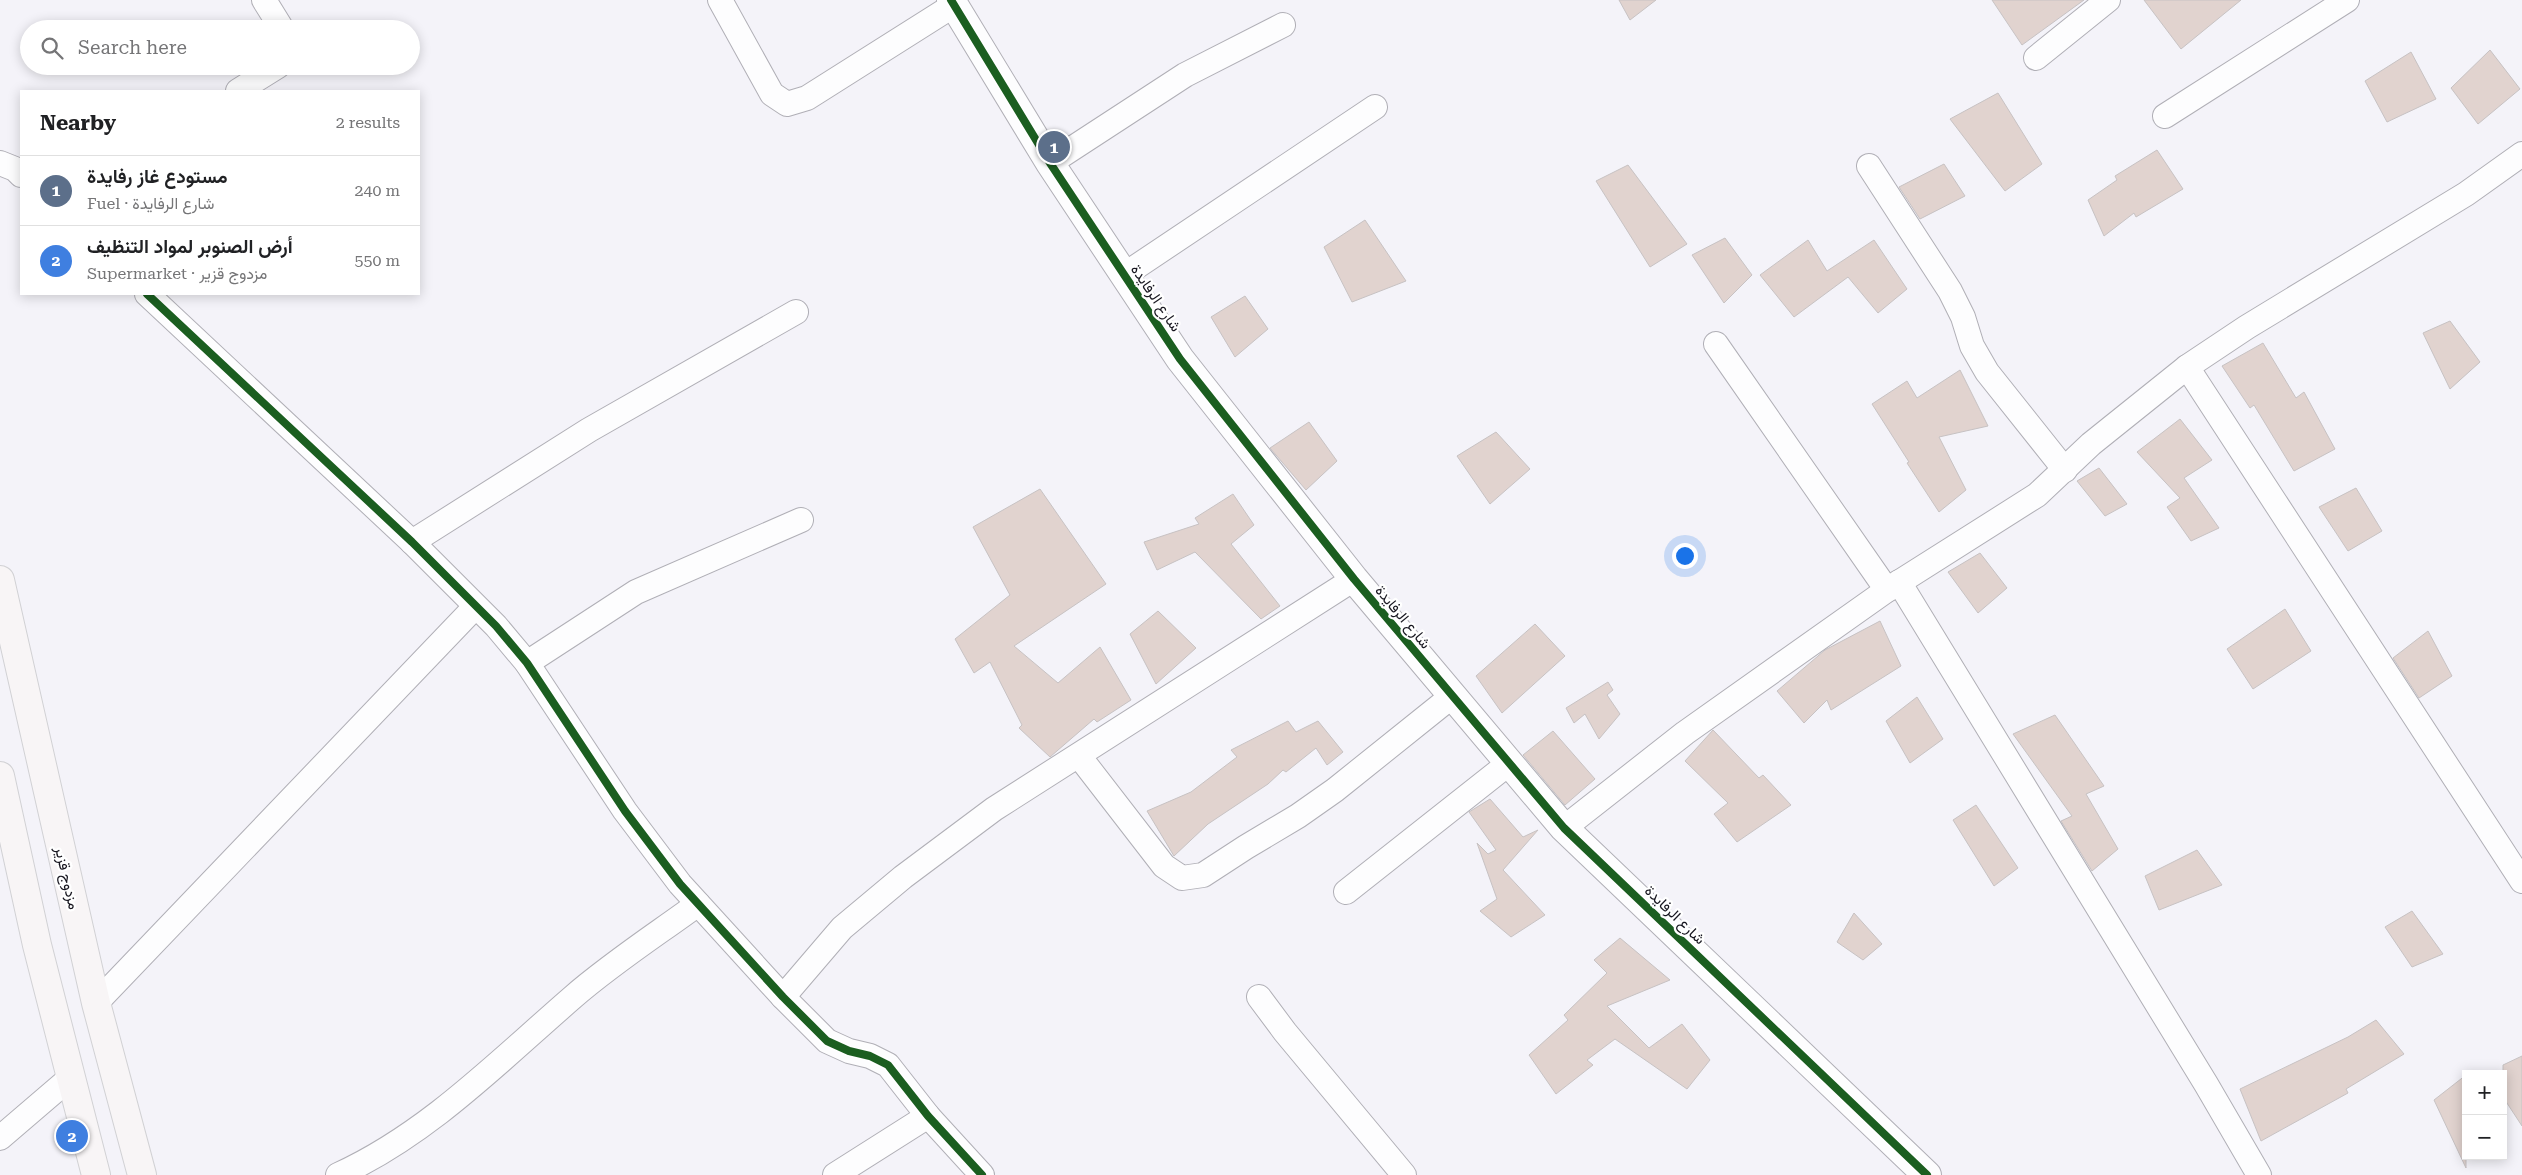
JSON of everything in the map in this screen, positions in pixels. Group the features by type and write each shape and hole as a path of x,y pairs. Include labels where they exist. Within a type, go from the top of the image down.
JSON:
{"main road":[{"name":"مزدوج قزير","path":"0,580 96,1003 142,1175"},
{"path":"0,776 37,945 96,1175"}],"street":[{"path":"264,0 276,20"},
{"path":"720,0 772,94 787,104 807,98 953,3"},
{"path":"2036,58 2108,0"},
{"path":"2165,116 2347,0"},
{"name":"شارع الرفايدة","path":"953,3 1050,163 1180,359 1354,579 1451,697 1564,828 1927,1175"},
{"path":"1050,163 1185,74 1283,25"},
{"path":"240,90 264,75"},
{"path":"1124,275 1375,107"},
{"path":"1564,828 1685,733 1893,586 2037,495 2091,444 2187,367 2248,327 2466,194 2522,154"},
{"path":"0,163 15,168 20,174"},
{"path":"1868,166 1950,291 1963,317 1972,346 1987,372 2065,470"},
{"path":"148,295 412,542 496,626 527,663 625,811 680,884 783,997 827,1041 850,1051 870,1056 888,1065 928,1116 982,1175"},
{"path":"412,542 589,430 796,312"},
{"path":"1716,344 1893,586 2206,1084 2259,1175"},
{"path":"2187,367 2522,881"},
{"path":"527,663 636,592 801,520"},
{"path":"783,997 842,928 903,876 994,809 1354,579"},
{"path":"96,1003 476,607"},
{"path":"1079,756 1164,866 1182,878 1203,875 1328,795 1451,697"},
{"path":"1346,892 1508,764"},
{"path":"338,1175 358,1166 419,1128 504,1060 574,996 698,904"},
{"path":"1259,997 1285,1032 1404,1175"},
{"path":"0,1138 70,1078"},
{"path":"835,1175 928,1116"}],"building":[{"path":"1619,0 1656,0 1630,20"},
{"path":"1992,0 2084,0 2022,45"},
{"path":"2144,0 2241,0 2181,49"},
{"path":"2490,50 2520,89 2478,124 2451,88"},
{"path":"2411,52 2436,99 2387,122 2365,81"},
{"path":"1998,93 2042,164 2005,191 1950,119"},
{"path":"2157,150 2183,189 2136,217 2134,213 2104,236 2088,200 2117,180 2115,176"},
{"path":"1944,164 1965,196 1920,219 1899,187"},
{"path":"1628,165 1687,244 1650,267 1596,181"},
{"path":"1365,220 1406,281 1352,302 1324,247"},
{"path":"1725,238 1752,275 1724,303 1692,255"},
{"path":"1808,240 1827,271 1874,240 1907,289 1878,313 1848,277 1794,317 1760,275"},
{"path":"1245,296 1268,329 1235,357 1211,317"},
{"path":"2450,321 2480,362 2450,389 2423,333"},
{"path":"2263,343 2296,398 2304,392 2335,449 2294,471 2254,405 2250,408 2222,366"},
{"path":"1960,370 1988,426 1939,437 1966,490 1939,512 1872,404 1907,381 1917,398"},
{"path":"2180,419 2212,460 2184,478 2219,528 2191,541 2167,507 2180,498 2137,452"},
{"path":"1309,422 1337,461 1306,490 1270,448"},
{"path":"1496,432 1530,469 1490,504 1457,456"},
{"path":"2099,468 2127,504 2105,516 2077,481"},
{"path":"2356,488 2382,531 2348,551 2319,507"},
{"path":"1040,489 1106,584 1014,646 1058,683 1100,647 1131,700 1097,722 1094,719 1050,757 1019,728 1022,725 990,662 974,673 955,639 1010,595 973,527"},
{"path":"1233,494 1254,525 1231,544 1280,606 1261,619 1195,552 1157,570 1144,542 1199,524 1195,518"},
{"path":"1980,553 2007,588 1978,613 1948,572"},
{"path":"2285,609 2311,651 2253,689 2227,649"},
{"path":"1158,611 1196,648 1156,684 1130,634"},
{"path":"1880,621 1901,666 1831,710 1827,700 1804,723 1777,691 1825,650"},
{"path":"1535,624 1565,656 1502,713 1476,676"},
{"path":"2428,631 2452,676 2419,698 2393,658"},
{"path":"1608,682 1613,690 1607,695 1620,714 1599,739 1585,714 1574,723 1566,708"},
{"path":"1917,697 1943,739 1910,763 1886,721"},
{"path":"2055,715 2104,786 2086,794 2118,849 2092,871 2061,821 2072,816 2013,734"},
{"path":"1288,721 1296,732 1318,721 1343,752 1327,765 1316,748 1286,772 1283,770 1268,784 1208,824 1174,856 1147,811 1191,792 1237,757 1231,750"},
{"path":"1713,730 1759,778 1763,775 1791,805 1737,842 1714,814 1728,803 1685,761"},
{"path":"1553,731 1595,779 1565,805 1523,755"},
{"path":"1490,799 1523,837 1538,830 1503,870 1545,915 1511,937 1480,911 1497,899 1477,843 1488,854 1496,850 1469,812"},
{"path":"1976,805 2018,868 1994,886 1953,820"},
{"path":"2197,850 2222,885 2159,910 2145,876"},
{"path":"2412,911 2443,954 2412,967 2385,927"},
{"path":"1854,913 1882,944 1863,960 1837,942"},
{"path":"1620,938 1670,980 1607,1006 1649,1048 1682,1024 1710,1060 1687,1089 1615,1039 1587,1060 1593,1065 1556,1094 1529,1055 1568,1020 1564,1015 1607,973 1594,960"},
{"path":"2376,1020 2404,1054 2346,1089 2348,1093 2261,1141 2240,1089 2348,1037"},
{"path":"2522,1056 2522,1126 2507,1103 2507,1070 2503,1070 2503,1065"},
{"path":"2462,1078 2462,1160 2434,1100"}],"cycle path":[{"path":"951,0 1050,163 1180,359 1354,579 1564,828 1927,1175"},
{"path":"148,295 412,542 496,626 527,663 625,811 680,884 783,997 827,1041 849,1051 870,1056 888,1065 928,1116 982,1175"}],"place":[{"name":"مستودع غاز رفايدة","path":"1054,147"},
{"name":"أرض الصنوبر لمواد التنظيف","path":"72,1136"}]}
